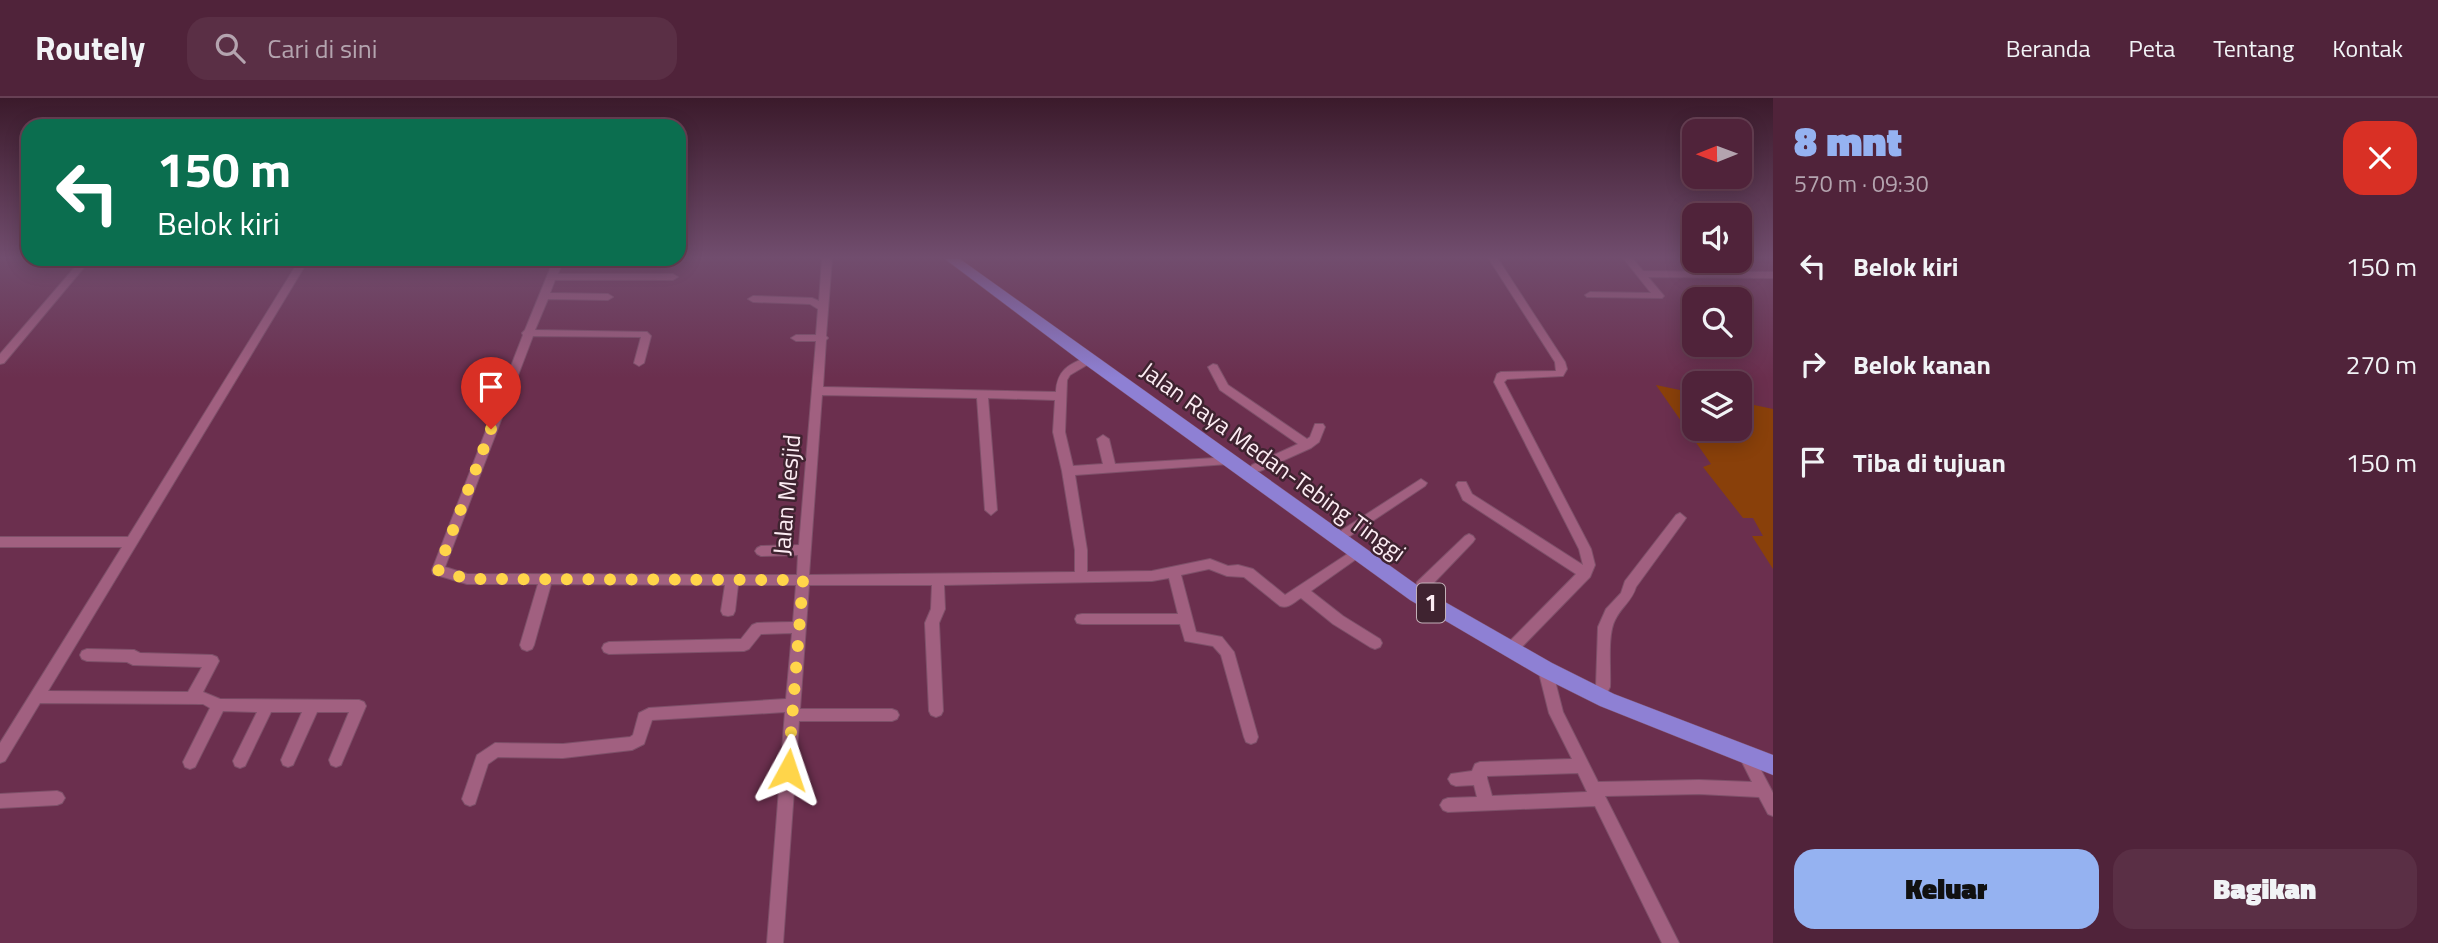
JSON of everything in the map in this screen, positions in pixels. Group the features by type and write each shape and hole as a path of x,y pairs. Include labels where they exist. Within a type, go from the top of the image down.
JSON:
{"highway":[{"name":"Jalan Raya Medan-Tebing Tinggi","path":"1004,298 1088,360 1126,381 1256,468 1545,669 1607,700 1773,765"},
{"name":"Jalan Raya Medan-Tebing Tinggi","path":"1017,298 1228,460 1417,595 1512,646 1603,687 1698,726 1773,752"}],"street":[{"path":"2,356 52,298"},
{"path":"0,756 281,298"},
{"path":"543,298 527,333 438,570 467,579 938,580 1152,576 1214,564 1227,571 1248,573 1281,601 1290,601 1358,552"},
{"name":"Jalan Mesjid","path":"775,943 823,338 824,298"},
{"path":"1512,646 1586,573 1588,565 1585,549 1499,382 1501,376 1552,376 1559,374 1562,369 1518,298"},
{"path":"753,299 815,302 823,308"},
{"path":"527,333 643,334 646,336 639,363"},
{"path":"796,338 823,338"},
{"path":"1082,576 1081,550 1059,432 1059,396 1062,392 1063,375 1088,360"},
{"path":"1213,368 1224,387 1307,445"},
{"path":"818,391 1059,396"},
{"path":"982,394 991,510"},
{"path":"1256,468 1307,445 1315,439 1319,427"},
{"path":"1103,439 1110,469"},
{"path":"1068,471 1228,460"},
{"path":"1346,533 1421,483"},
{"path":"1462,485 1467,498 1586,573"},
{"path":"1603,687 1605,627 1611,613 1627,595 1630,585 1680,518"},
{"path":"1422,586 1469,539"},
{"path":"0,542 131,542"},
{"path":"761,551 805,551"},
{"path":"1174,571 1191,638 1217,641 1223,645 1251,737"},
{"path":"527,646 546,580"},
{"path":"728,611 732,580"},
{"path":"936,711 932,623 939,609 938,580"},
{"path":"1303,592 1338,620 1375,643"},
{"path":"1082,619 1187,619"},
{"path":"609,648 744,645 760,628 799,627"},
{"path":"87,655 212,661 192,698"},
{"path":"1545,669 1556,713 1671,943"},
{"path":"36,697 204,698 219,705 359,706 336,760"},
{"path":"190,762 219,705"},
{"path":"240,761 267,705"},
{"path":"288,760 312,706"},
{"path":"470,799 482,760 495,750 563,751 632,743 639,739 644,718 649,714 793,710 892,715"},
{"path":"1746,756 1773,809"},
{"path":"1486,801 1479,778 1480,769 1582,766"},
{"path":"1456,779 1479,778"},
{"path":"1448,804 1699,787 1763,790"},
{"path":"0,801 57,798"}],"shaded area":[{"path":"1656,385 1682,390 1682,422"},
{"path":"1752,405 1773,409 1773,569 1752,536 1763,536 1753,518 1743,518 1703,467 1711,464 1695,441 1752,441"}],"route":[{"path":"491,429 438,570 467,579 803,580 788,770"}]}
